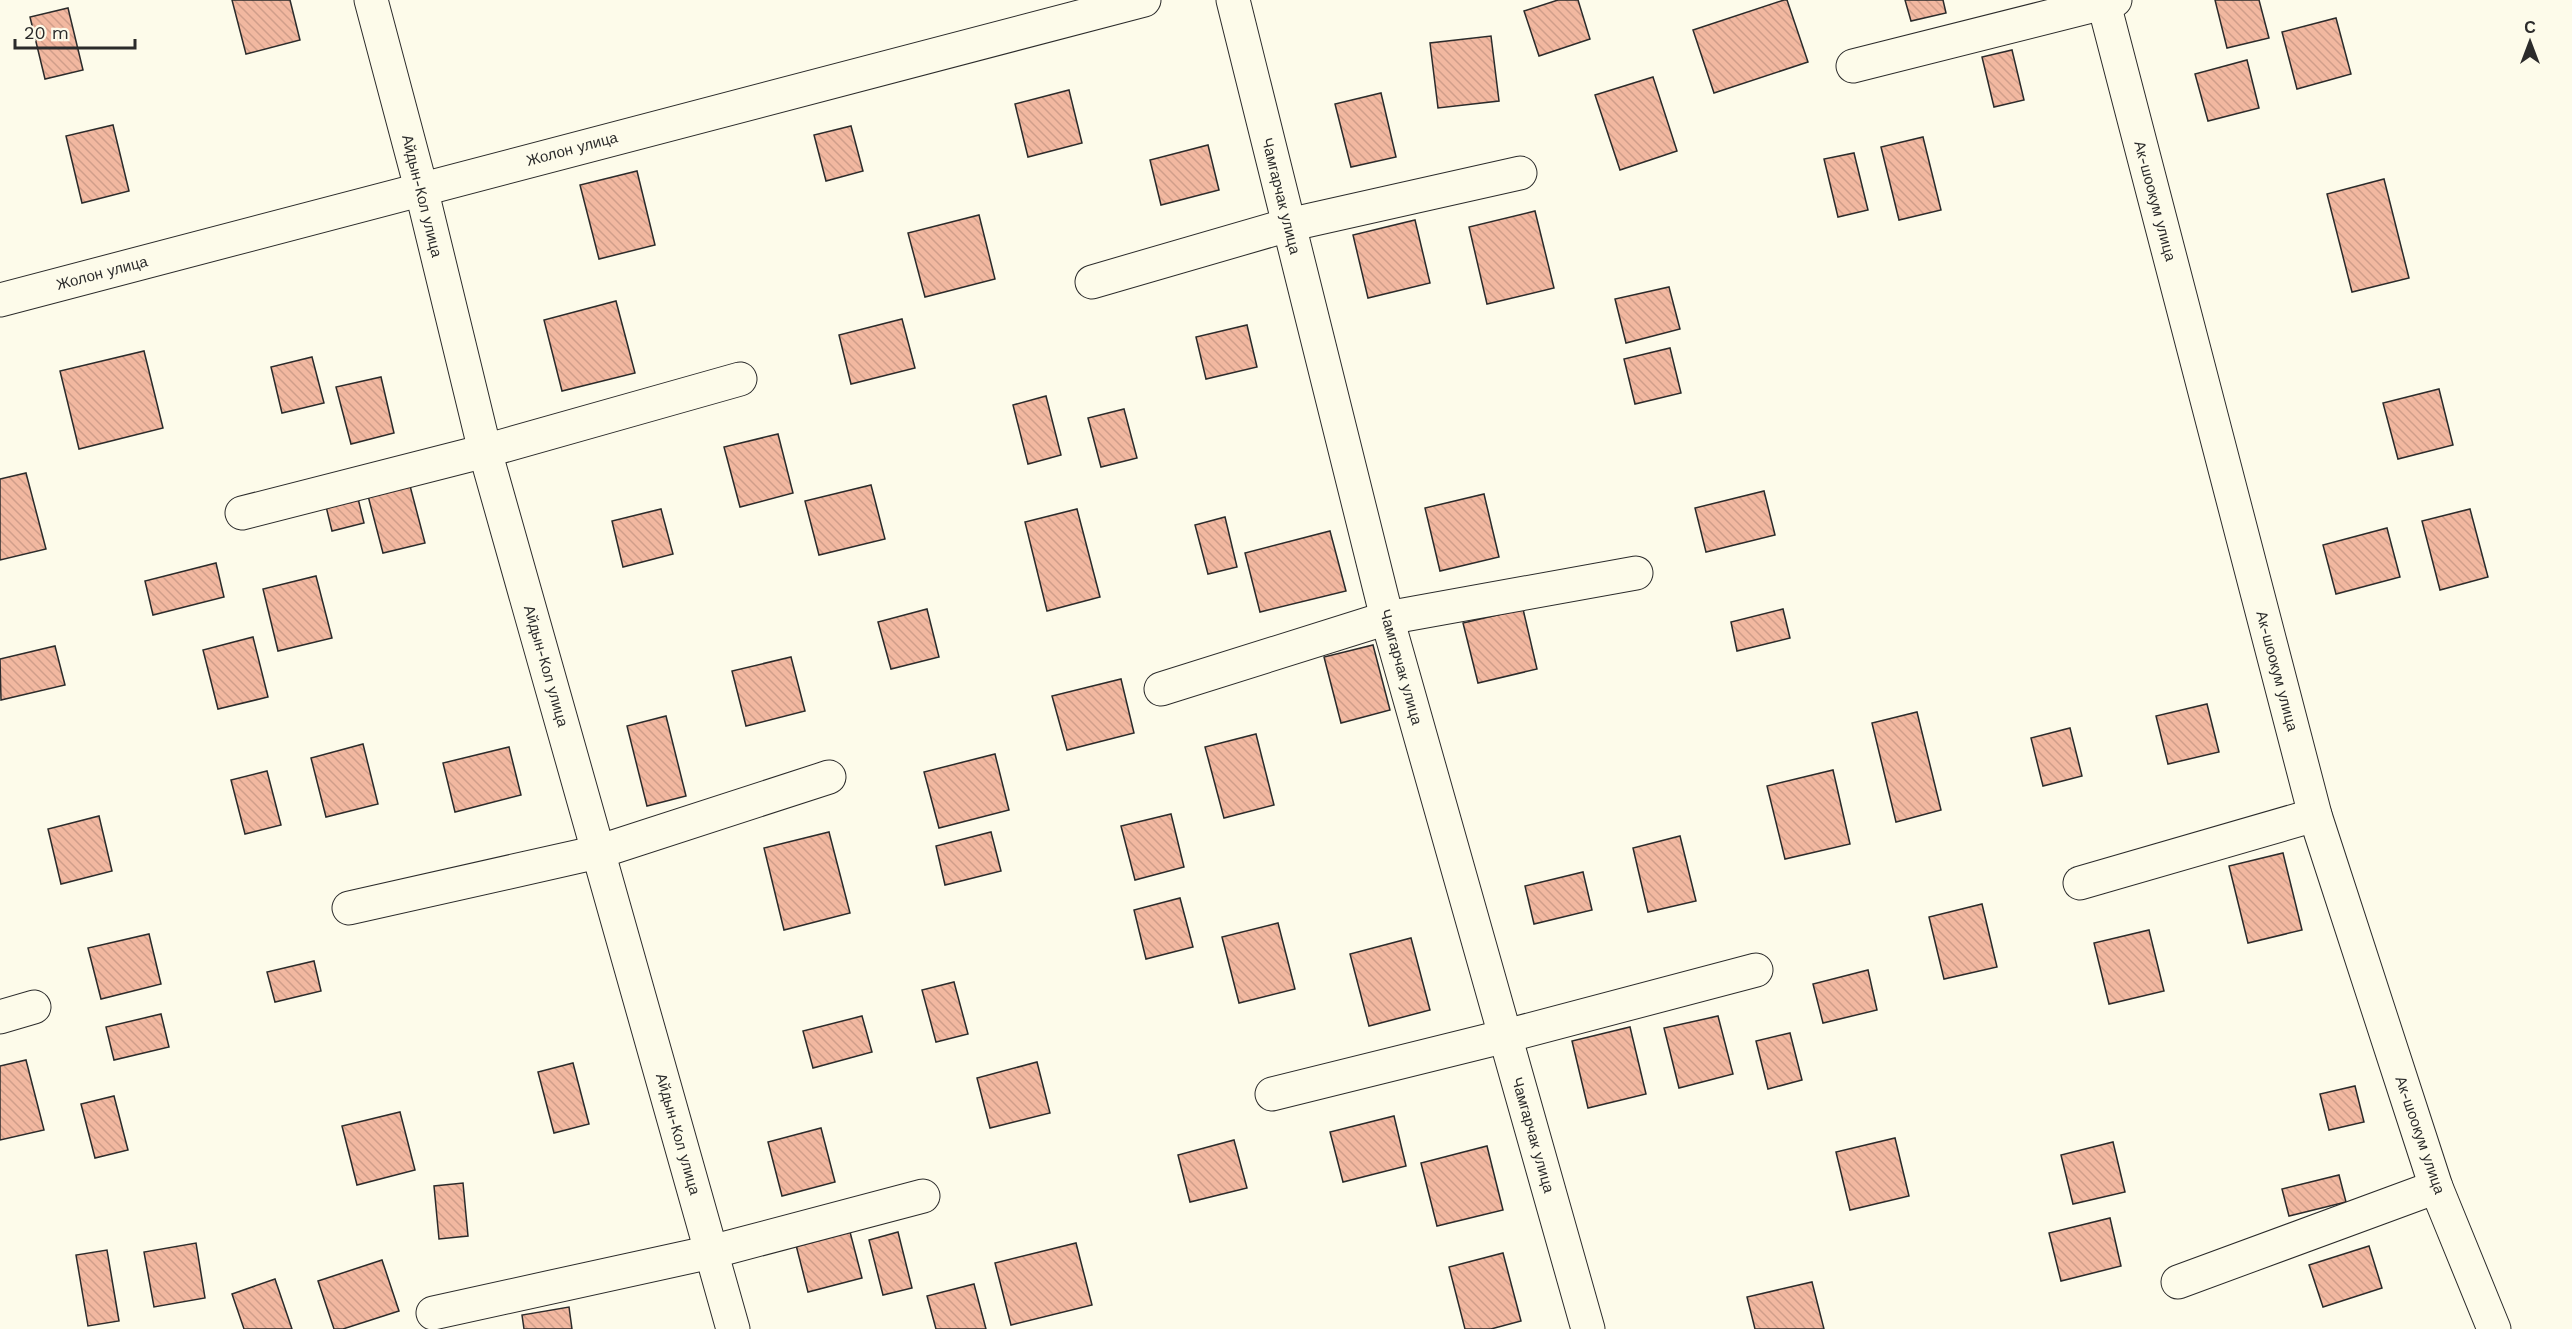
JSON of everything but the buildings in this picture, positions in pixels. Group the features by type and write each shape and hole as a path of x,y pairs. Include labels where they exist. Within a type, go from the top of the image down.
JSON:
{"street":[{"name":"Айдын-Кол улица","path":"371,0 421,188 485,451 733,1329"},
{"name":"Жолон улица","path":"0,300 1144,0"},
{"name":"Чамгарчак улица","path":"1233,0 1387,618 1588,1329"},
{"path":"1853,66 2107,1"},
{"name":"Ак-шоокум улица","path":"2107,1 2315,815 2436,1187 2494,1329"},
{"path":"1092,282 1288,225 1520,173"},
{"path":"242,513 485,451 740,379"},
{"path":"1161,688 1387,618 1636,573"},
{"path":"349,908 598,852 829,777"},
{"path":"2080,883 2315,815"},
{"path":"1272,1094 1506,1036 1756,970"},
{"path":"0,1017 34,1007"},
{"path":"2178,1281 2436,1187"},
{"path":"433,1314 711,1252 923,1196"}]}
